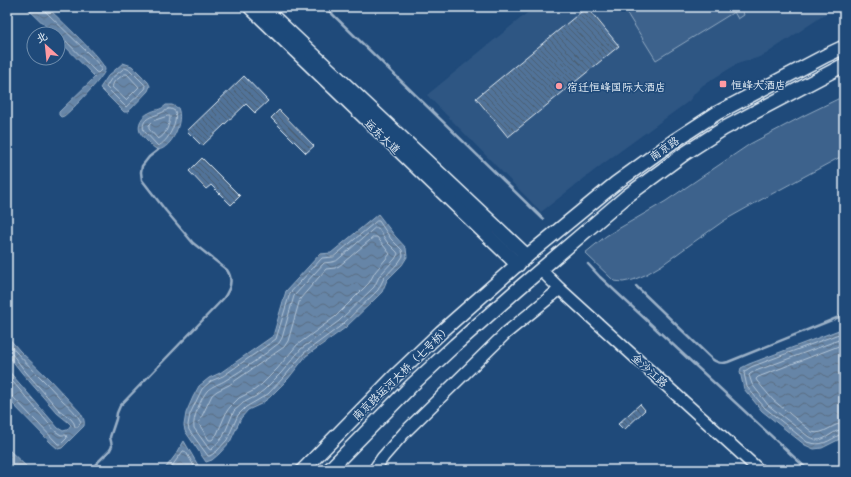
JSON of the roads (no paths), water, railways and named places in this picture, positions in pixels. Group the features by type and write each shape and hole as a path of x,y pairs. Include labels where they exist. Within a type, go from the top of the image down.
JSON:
{"main road":[{"name":"运东大道","path":"250,7 522,261"},
{"name":"运东大道","path":"263,7 522,261"},
{"name":"南京路","path":"503,278 616,183 674,140 717,113 844,47"},
{"name":"南京路","path":"518,290 627,196 684,154 723,129 844,65"},
{"name":"南京路运河大桥（七号桥）","path":"303,470 394,377 503,278"},
{"name":"南京路运河大桥（七号桥）","path":"329,470 412,385 518,290"}],"street":[{"name":"金沙江路","path":"541,270 759,470"},
{"path":"374,470 404,433 506,333 560,288"}],"water":[{"path":"26,7 47,7 69,28 89,49 103,65 105,70 87,94 68,113 61,117 59,112 95,77 66,47 66,26 46,26"},
{"path":"123,63 132,66 150,86 148,91 128,112 124,112 100,88 108,76"},
{"path":"166,105 172,105 178,108 178,126 176,133 168,144 158,150 142,136 139,126 144,116"},
{"path":"378,214 406,248 407,257 402,265 387,280 382,292 345,328 306,356 288,379 270,397 261,404 248,410 241,418 230,442 212,460 206,462 185,431 184,425 186,413 199,386 273,336 286,291 320,254 331,253"},
{"path":"844,328 844,437 822,448 814,449 805,445 762,411 744,389 740,372 741,368 749,364"},
{"path":"7,336 80,412 83,417 84,426 62,448 58,449 50,442 7,398 7,369 58,428 63,431 67,430 71,425 57,413 7,354"},
{"path":"184,441 199,467 196,470 164,470 177,453"},
{"path":"7,448 30,470 7,470"}],"waterway":[{"path":"325,7 543,219"},
{"path":"90,470 110,450 112,446 110,437 120,406 223,299 228,292 231,281 227,270 193,243 142,180 142,166 149,157 158,150"},
{"path":"588,264 600,277 808,470"},
{"path":"636,286 712,359 719,363 728,362 844,315"}],"place":[{"name":"恒峰大酒店","path":"723,84"},
{"name":"宿迁恒峰国际大酒店","path":"559,86"}]}
